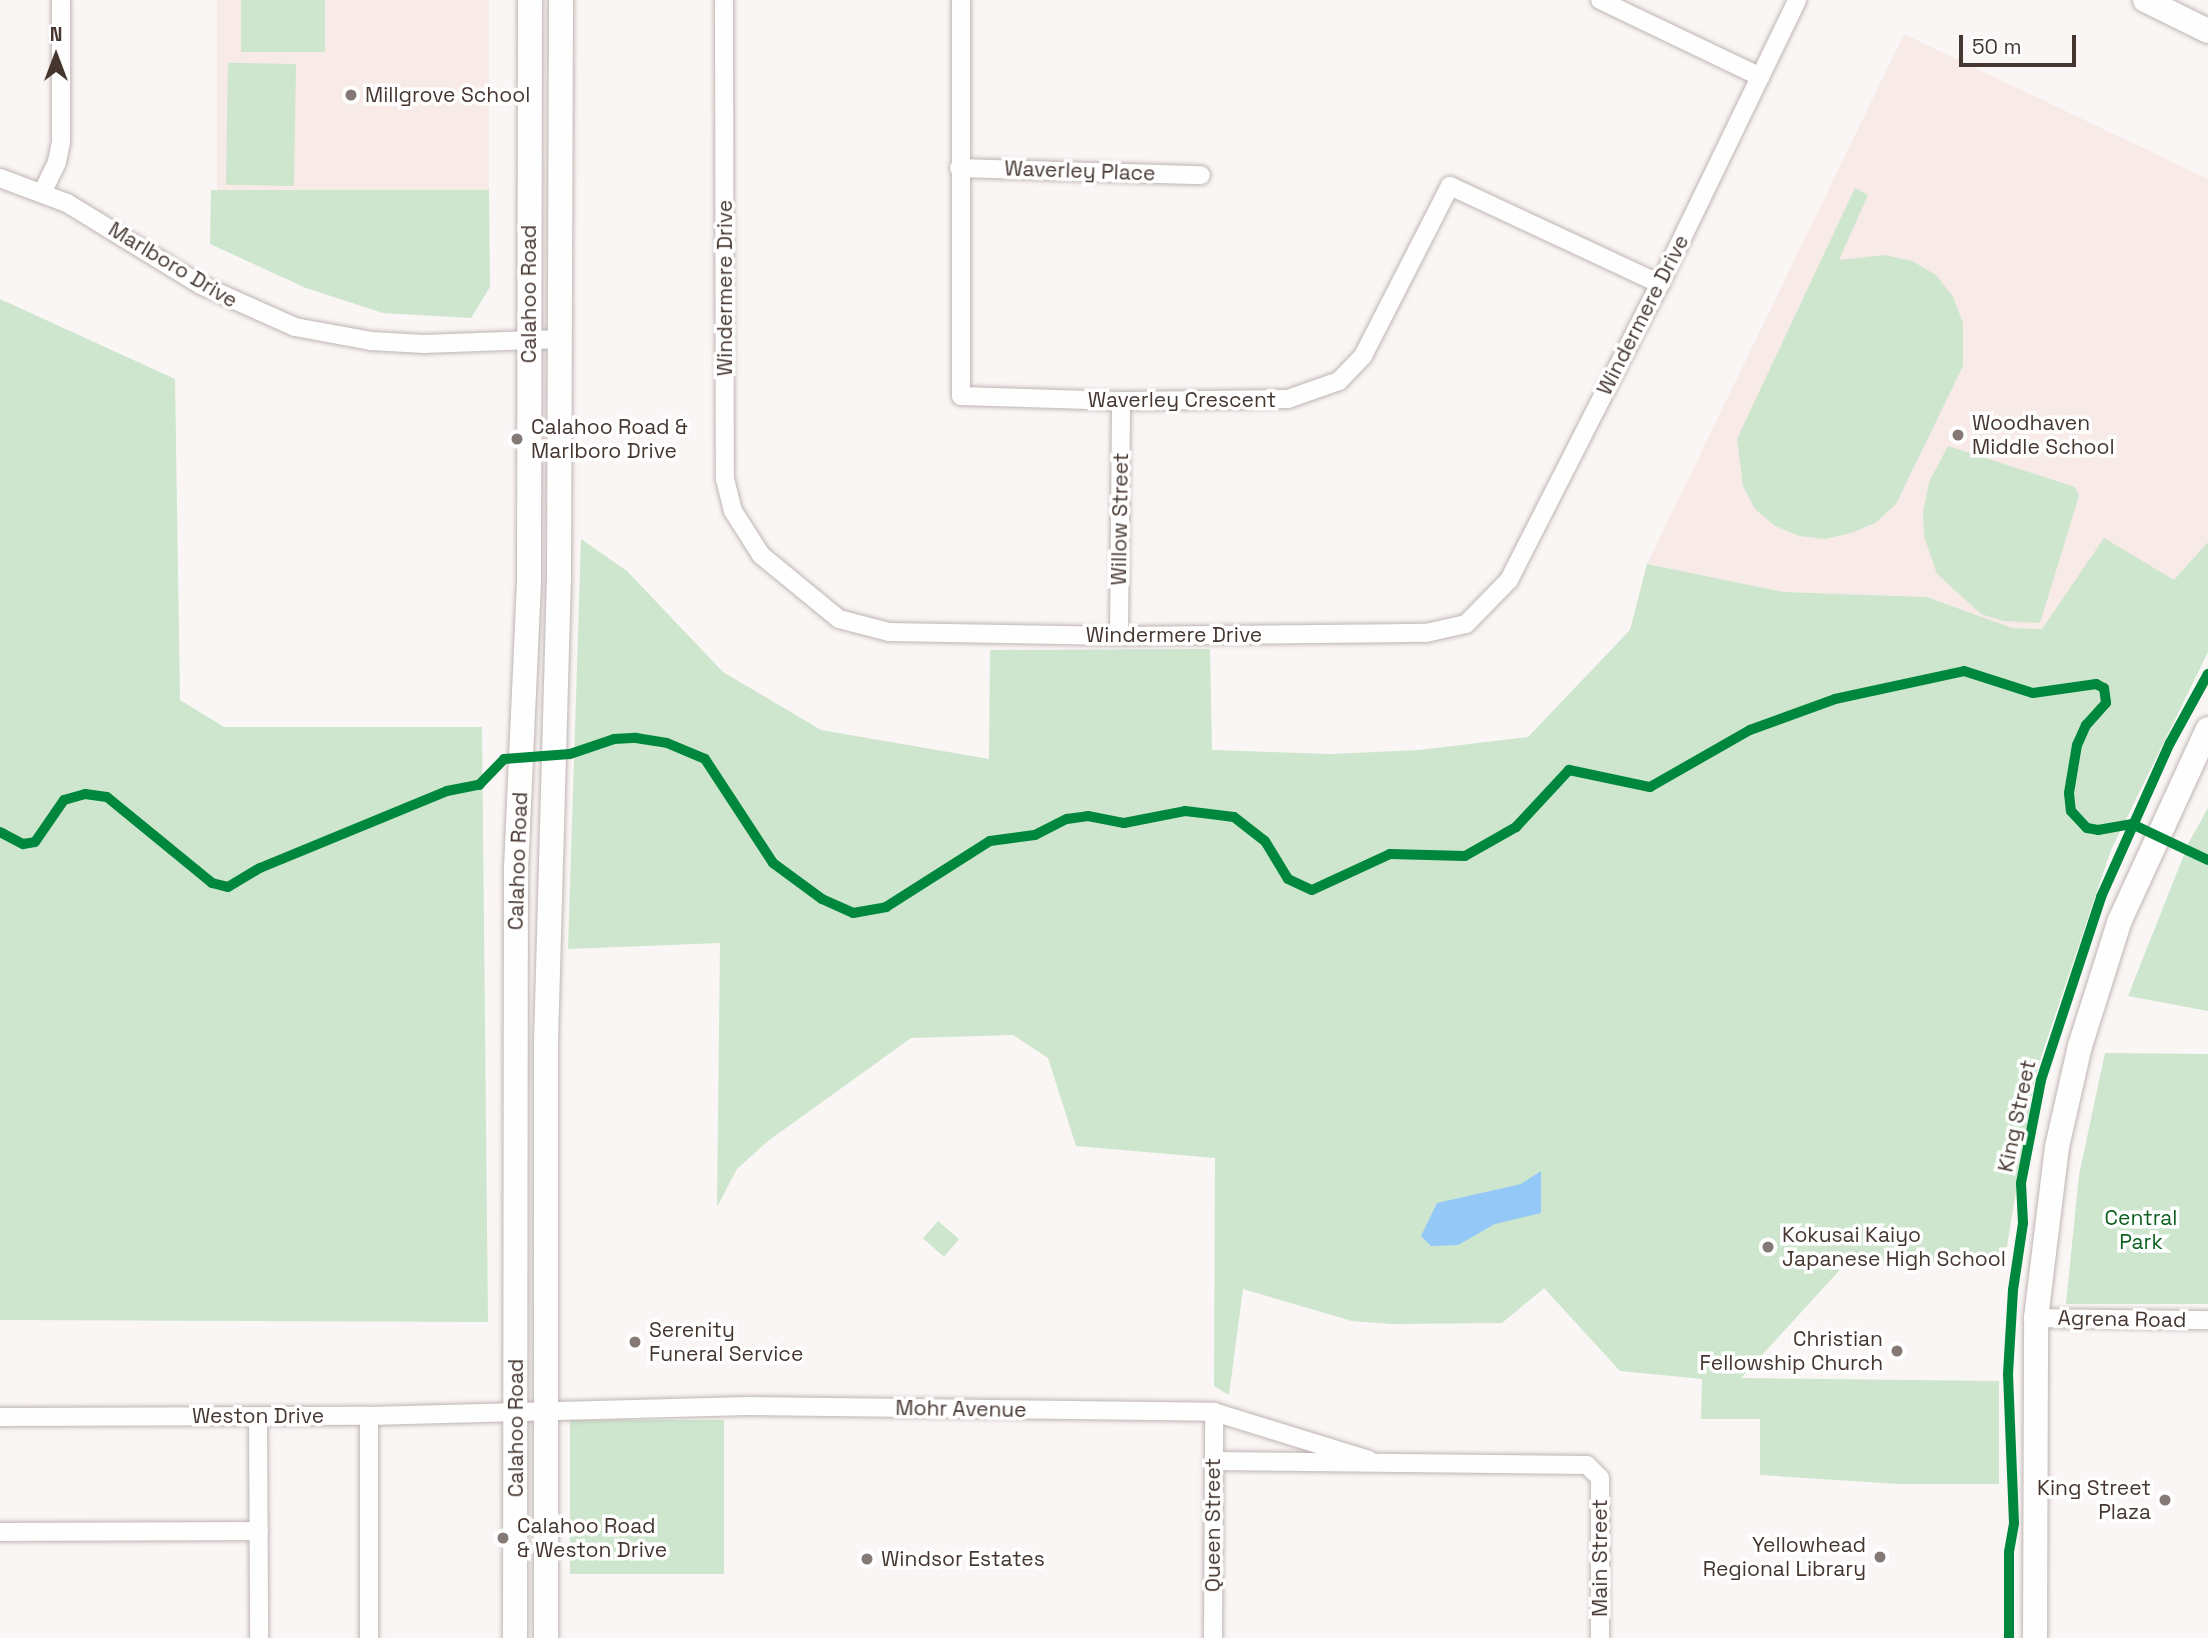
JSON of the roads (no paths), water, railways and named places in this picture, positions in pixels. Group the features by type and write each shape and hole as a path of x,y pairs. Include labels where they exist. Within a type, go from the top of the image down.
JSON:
{"main road":[{"name":"Calahoo Road","path":"515,1638 516,869 529,579 530,0"},
{"name":"Calahoo Road","path":"546,1638 548,874 559,578 561,0"},
{"path":"2145,0 2208,31"},
{"path":"2035,1638 2036,1318 2055,1156 2092,1004 2136,879 2208,729"}],"street":[{"path":"42,193 57,162 61,142 61,0"},
{"name":"Windermere Drive","path":"724,0 725,479 733,511 761,555 839,619 889,632 1119,636 1426,633 1466,624 1509,580 1660,284 1797,0"},
{"name":"Waverley Crescent","path":"961,0 961,396 1121,401 1288,399 1339,381 1363,356 1450,186 1660,284"},
{"path":"1600,0 1761,77"},
{"name":"Waverley Place","path":"959,168 1201,175"},
{"name":"Marlboro Drive","path":"0,178 42,193 103,223 201,285 295,327 371,341 560,339"},
{"name":"Willow Street","path":"1119,636 1121,401"},
{"name":"Agrena Road","path":"2036,1318 2208,1320"},
{"name":"Mohr Avenue","path":"516,1411 735,1406 1214,1412 1368,1460"},
{"name":"Weston Drive","path":"0,1417 369,1416 516,1411"},
{"name":"Queen Street","path":"1213,1638 1214,1412"},
{"path":"369,1416 369,1638"},
{"path":"258,1417 259,1638"},
{"name":"Mohr Avenue","path":"1214,1461 1571,1462 1587,1465 1600,1478"},
{"name":"Main Street","path":"1600,1478 1600,1638"},
{"path":"0,1532 258,1531"}],"water":[{"path":"1541,1171 1541,1213 1495,1224 1458,1245 1431,1246 1421,1236 1437,1203 1521,1184"}],"place":[{"name":"Millgrove School","path":"351,95"},
{"name":"Woodhaven Middle School","path":"1958,435"},
{"name":"Calahoo Road & Marlboro Drive","path":"517,439"},
{"name":"Kokusai Kaiyo Japanese High School","path":"1768,1247"},
{"name":"Serenity Funeral Service","path":"635,1342"},
{"name":"Christian Fellowship Church","path":"1897,1351"},
{"name":"King Street Plaza","path":"2165,1500"},
{"name":"Calahoo Road & Weston Drive","path":"503,1538"},
{"name":"Yellowhead Regional Library","path":"1880,1557"},
{"name":"Windsor Estates","path":"867,1559"}],"park label":[{"name":"Central Park","path":"2141,1230"}]}
